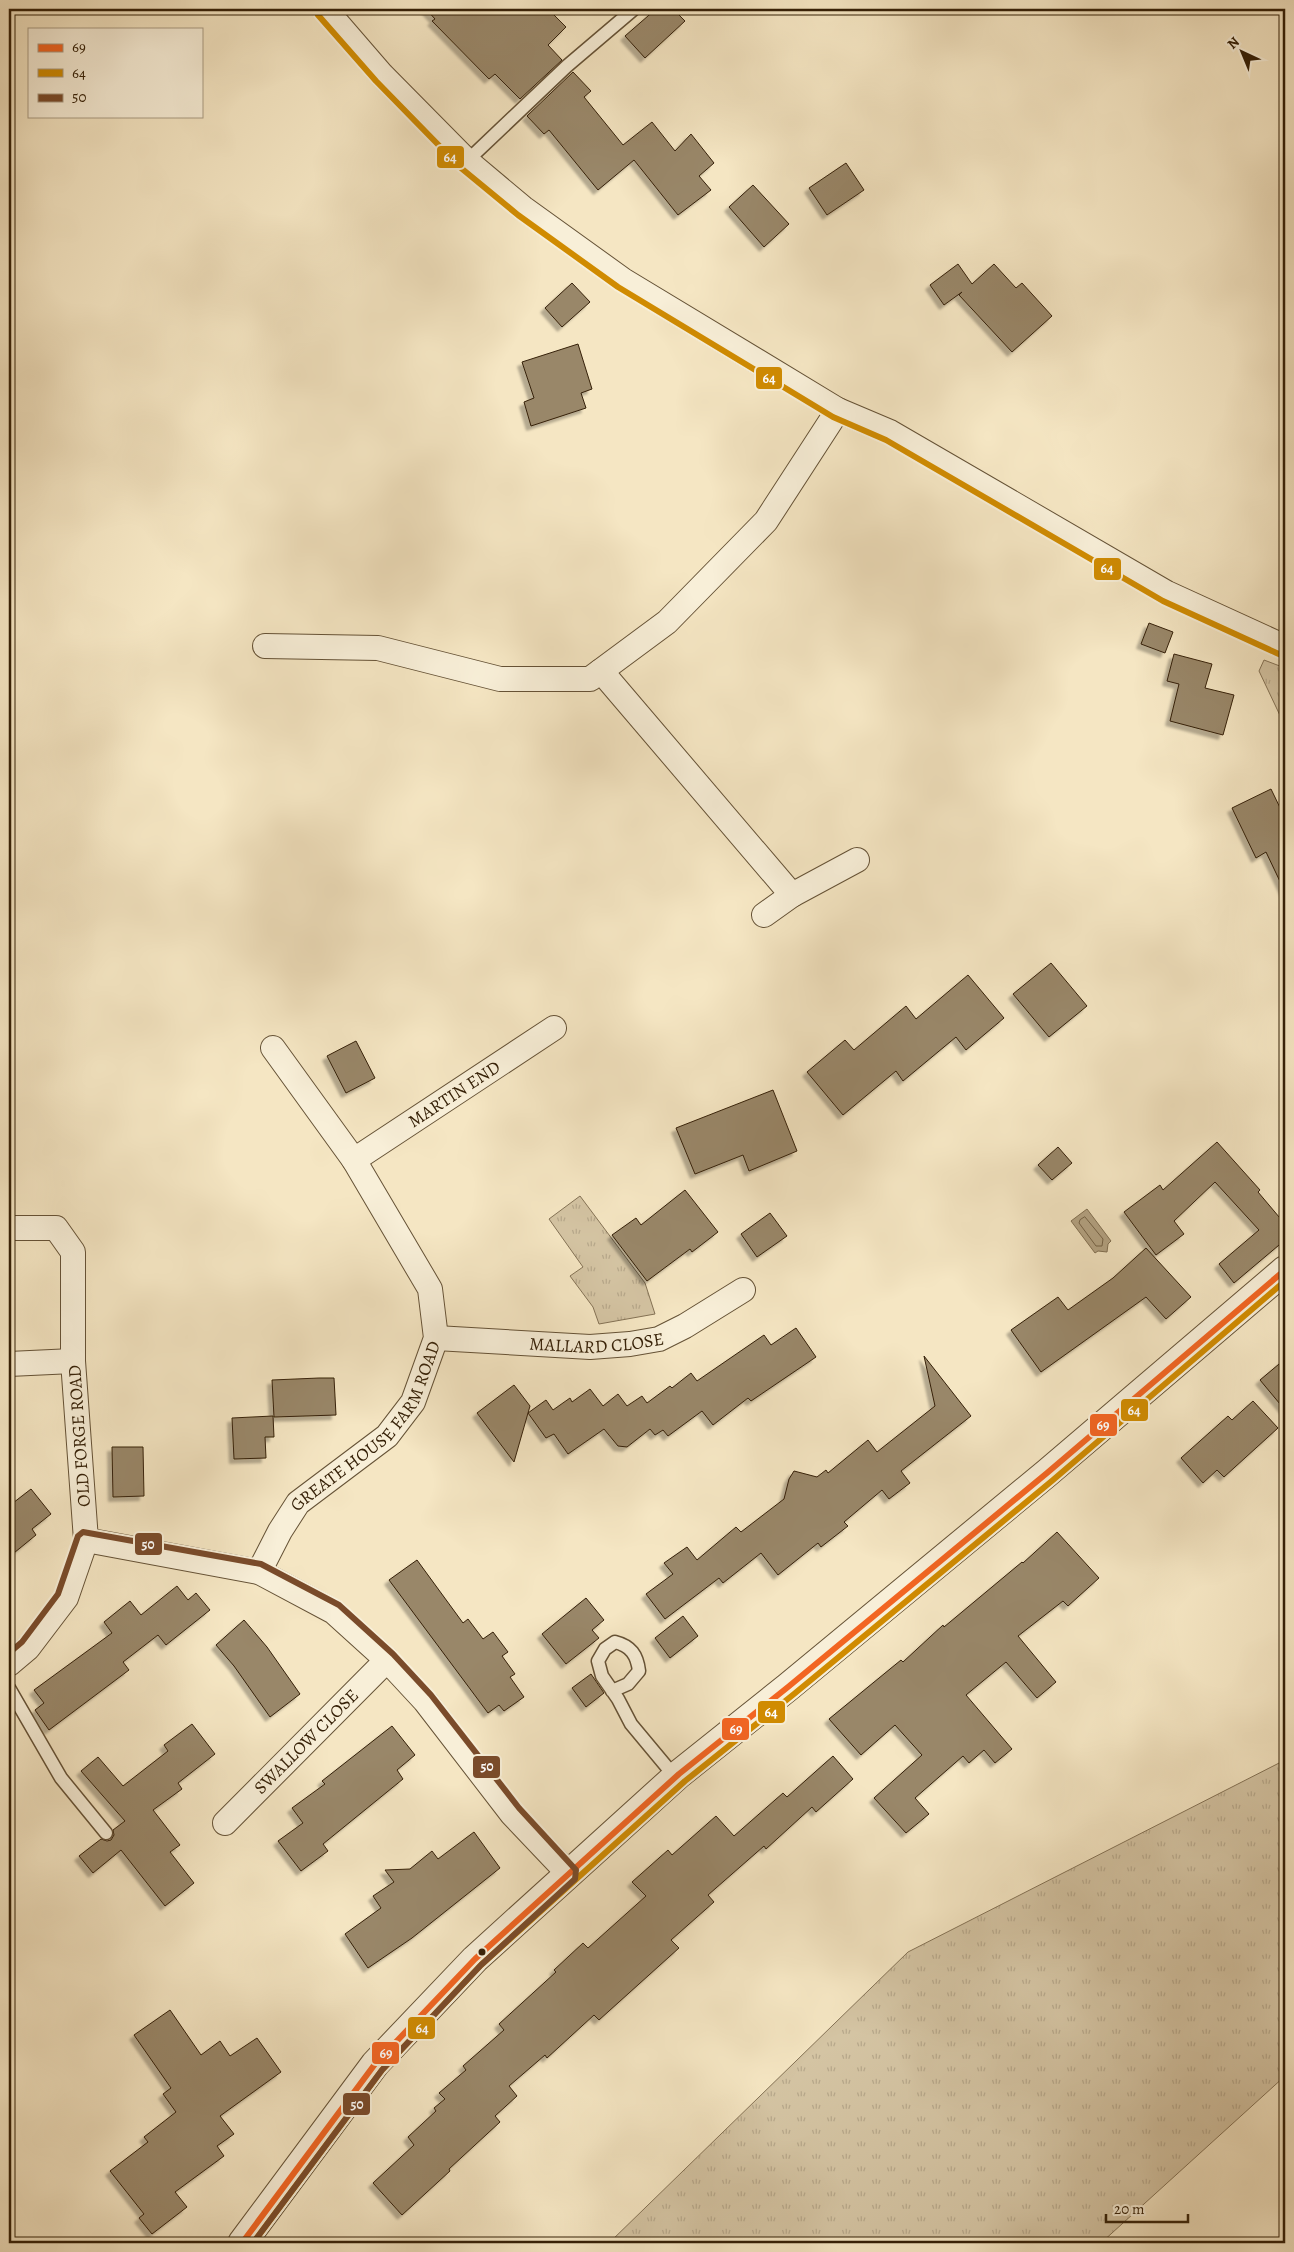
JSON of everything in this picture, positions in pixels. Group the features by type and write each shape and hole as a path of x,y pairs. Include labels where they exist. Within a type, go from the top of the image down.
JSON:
{"street":[{"path":"325,9 382,75 467,161 524,208 623,280 838,410 890,432 1167,593 1285,647"},
{"path":"264,646 378,648 500,679 590,679 667,622 766,522 838,410"},
{"path":"600,672 792,895"},
{"path":"764,915 792,895 857,860"},
{"name":"MARTIN END","path":"354,1160 554,1028"},
{"name":"GREATE HOUSE FARM ROAD","path":"259,1572 280,1531 298,1503 386,1436 413,1402 436,1338 430,1288 354,1160 273,1048"},
{"name":"OLD FORGE ROAD","path":"9,1664 28,1648 66,1598 86,1540 74,1361 73,1252 56,1228 16,1228"},
{"path":"242,2243 375,2064 475,1959 568,1873 676,1778 1048,1473 1285,1270"},
{"name":"MALLARD CLOSE","path":"436,1338 590,1347 630,1344 659,1339 668,1335 743,1290"},
{"path":"9,1364 74,1361"},
{"path":"86,1540 259,1572 334,1612 387,1660 425,1700 512,1814 568,1873"},
{"name":"SWALLOW CLOSE","path":"225,1823 387,1660"}],"lane":[{"path":"467,161 567,66 634,9"},
{"path":"9,1688 61,1778 106,1833"},
{"path":"612,1690 631,1724 676,1778"}],"green space":[{"path":"1264,660 1285,668 1285,726 1259,671"},
{"path":"580,1196 645,1283 655,1314 599,1324 593,1307 570,1276 583,1267 549,1219"},
{"path":"1285,1760 1285,2076 1101,2243 609,2243 908,1952"}],"water":[{"path":"1087,1209 1111,1241 1108,1244 1107,1252 1098,1251 1095,1253 1071,1221"}],"building":[{"path":"426,9 548,9 566,27 548,45 562,60 520,99 495,74 489,79 432,21 435,19"},
{"path":"656,9 673,9 685,21 645,58 625,36"},
{"path":"573,72 591,91 584,97 623,145 652,122 675,151 691,134 714,163 699,176 711,190 678,215 634,160 598,190 549,130 544,134 527,116"},
{"path":"846,163 864,190 827,215 809,188"},
{"path":"753,185 789,224 764,247 729,207"},
{"path":"958,264 972,284 994,264 1016,288 1022,283 1052,316 1012,352 959,295 962,292 944,305 930,285"},
{"path":"572,283 590,302 562,327 545,308"},
{"path":"578,344 592,389 581,393 586,408 531,426 524,402 534,398 522,362"},
{"path":"1149,623 1173,632 1165,653 1141,644"},
{"path":"1174,654 1212,664 1205,688 1234,695 1223,735 1170,721 1179,684 1167,681"},
{"path":"1271,789 1285,818 1285,892 1266,852 1256,858 1232,808"},
{"path":"1051,963 1087,1006 1049,1037 1013,994"},
{"path":"968,975 1004,1018 966,1050 956,1037 903,1081 896,1071 843,1115 807,1072 845,1040 854,1050 906,1006 916,1019"},
{"path":"356,1041 375,1078 346,1093 327,1056"},
{"path":"773,1090 797,1151 749,1171 743,1155 695,1174 676,1128"},
{"path":"1217,1142 1260,1190 1258,1192 1285,1224 1285,1240 1234,1283 1219,1264 1259,1230 1215,1182 1174,1221 1184,1234 1156,1255 1124,1212 1160,1185 1163,1190"},
{"path":"1058,1147 1072,1163 1052,1180 1038,1165"},
{"path":"685,1190 718,1232 692,1252 690,1249 647,1281 612,1235 636,1218 641,1225"},
{"path":"770,1213 787,1236 757,1257 741,1234"},
{"path":"1146,1248 1191,1297 1166,1319 1146,1297 1041,1372 1011,1330 1058,1297 1068,1310 1113,1278"},
{"path":"796,1328 816,1357 751,1401 748,1398 713,1425 702,1411 668,1436 663,1430 655,1435 650,1429 627,1447 618,1446 604,1429 568,1454 554,1434 546,1438 528,1413 546,1400 553,1410 570,1398 572,1402 590,1389 603,1406 618,1394 627,1406 642,1396 647,1403 670,1386 672,1388 691,1373 697,1381 764,1335 771,1345"},
{"path":"924,1356 971,1416 901,1471 910,1483 889,1499 882,1490 844,1522 848,1526 821,1547 818,1543 778,1575 761,1553 723,1583 719,1578 665,1619 646,1594 673,1574 664,1563 687,1547 697,1560 736,1527 741,1532 784,1499 789,1479 794,1471 817,1477 826,1470 828,1473 868,1440 877,1452 935,1406"},
{"path":"1285,1359 1285,1410 1260,1380"},
{"path":"334,1378 336,1415 274,1417 272,1380"},
{"path":"514,1385 530,1406 514,1462 477,1413"},
{"path":"1253,1401 1278,1428 1224,1477 1217,1470 1203,1483 1181,1458 1228,1416 1232,1420"},
{"path":"273,1416 274,1437 265,1437 266,1458 234,1459 232,1418"},
{"path":"112,1447 143,1447 144,1496 113,1497"},
{"path":"31,1489 51,1514 32,1529 36,1535 9,1557 9,1498 13,1503"},
{"path":"1057,1532 1099,1578 1068,1606 1063,1601 1018,1636 1056,1682 1037,1698 1006,1662 966,1695 1012,1749 995,1763 984,1750 969,1763 963,1756 915,1798 929,1814 906,1833 874,1798 922,1755 895,1725 861,1755 829,1719 901,1660 903,1662 943,1625 944,1627 1023,1563"},
{"path":"417,1560 463,1623 468,1619 483,1639 493,1632 508,1652 502,1656 515,1674 510,1677 524,1697 504,1711 499,1705 488,1713 389,1580"},
{"path":"177,1586 188,1600 196,1593 210,1610 166,1645 158,1635 123,1662 129,1670 49,1730 35,1710 44,1703 34,1690 112,1633 104,1622 130,1601 141,1615"},
{"path":"586,1598 604,1620 592,1630 599,1638 566,1664 542,1634"},
{"path":"683,1616 698,1636 670,1658 655,1638"},
{"path":"244,1620 267,1647 300,1694 270,1717 234,1666 216,1645"},
{"path":"591,1674 604,1693 586,1707 572,1688"},
{"path":"192,1724 215,1754 178,1783 182,1789 153,1810 180,1845 170,1852 194,1883 165,1906 121,1850 93,1873 79,1856 101,1839 111,1840 114,1835 113,1830 125,1821 81,1771 98,1757 123,1786 168,1751 164,1745"},
{"path":"392,1726 415,1755 397,1770 403,1779 323,1844 328,1851 301,1871 278,1841 303,1823 292,1808 325,1784 322,1781"},
{"path":"833,1756 853,1779 816,1812 812,1807 766,1849 764,1846 708,1895 714,1902 671,1940 679,1948 599,2020 594,2015 547,2058 545,2055 509,2086 517,2096 495,2116 500,2122 402,2215 373,2183 414,2145 408,2137 436,2111 434,2108 445,2099 439,2093 466,2070 463,2066 504,2030 499,2024 556,1972 554,1970 583,1943 588,1948 646,1896 632,1882 668,1850 672,1855 716,1816 734,1836 783,1793 787,1797"},
{"path":"474,1832 500,1868 412,1938 368,1968 345,1934 381,1908 373,1896 394,1882 385,1870 410,1869 432,1851 438,1859"},
{"path":"170,2010 201,2055 220,2041 230,2056 257,2038 281,2072 220,2116 234,2134 217,2146 224,2156 175,2192 187,2207 152,2234 139,2218 144,2214 110,2171 148,2142 144,2137 176,2112 163,2094 171,2088 134,2035"}],"transit line":[{"name":"64","path":"318,15 376,81 461,168 518,215 618,287 833,417 886,440 1163,601 1281,655"},
{"name":"69","path":"242,2243 375,2064 475,1959 679,1774 788,1687 1047,1473 1285,1270"},
{"name":"64","path":"253,2243 382,2070 481,1965 685,1781 794,1694 1053,1480 1285,1281"},
{"name":"50","path":"9,1653 22,1642 58,1594 78,1536 83,1532 261,1564 339,1605 393,1654 431,1695 519,1808 576,1870 575,1879 481,1965 382,2070 253,2243"}]}
